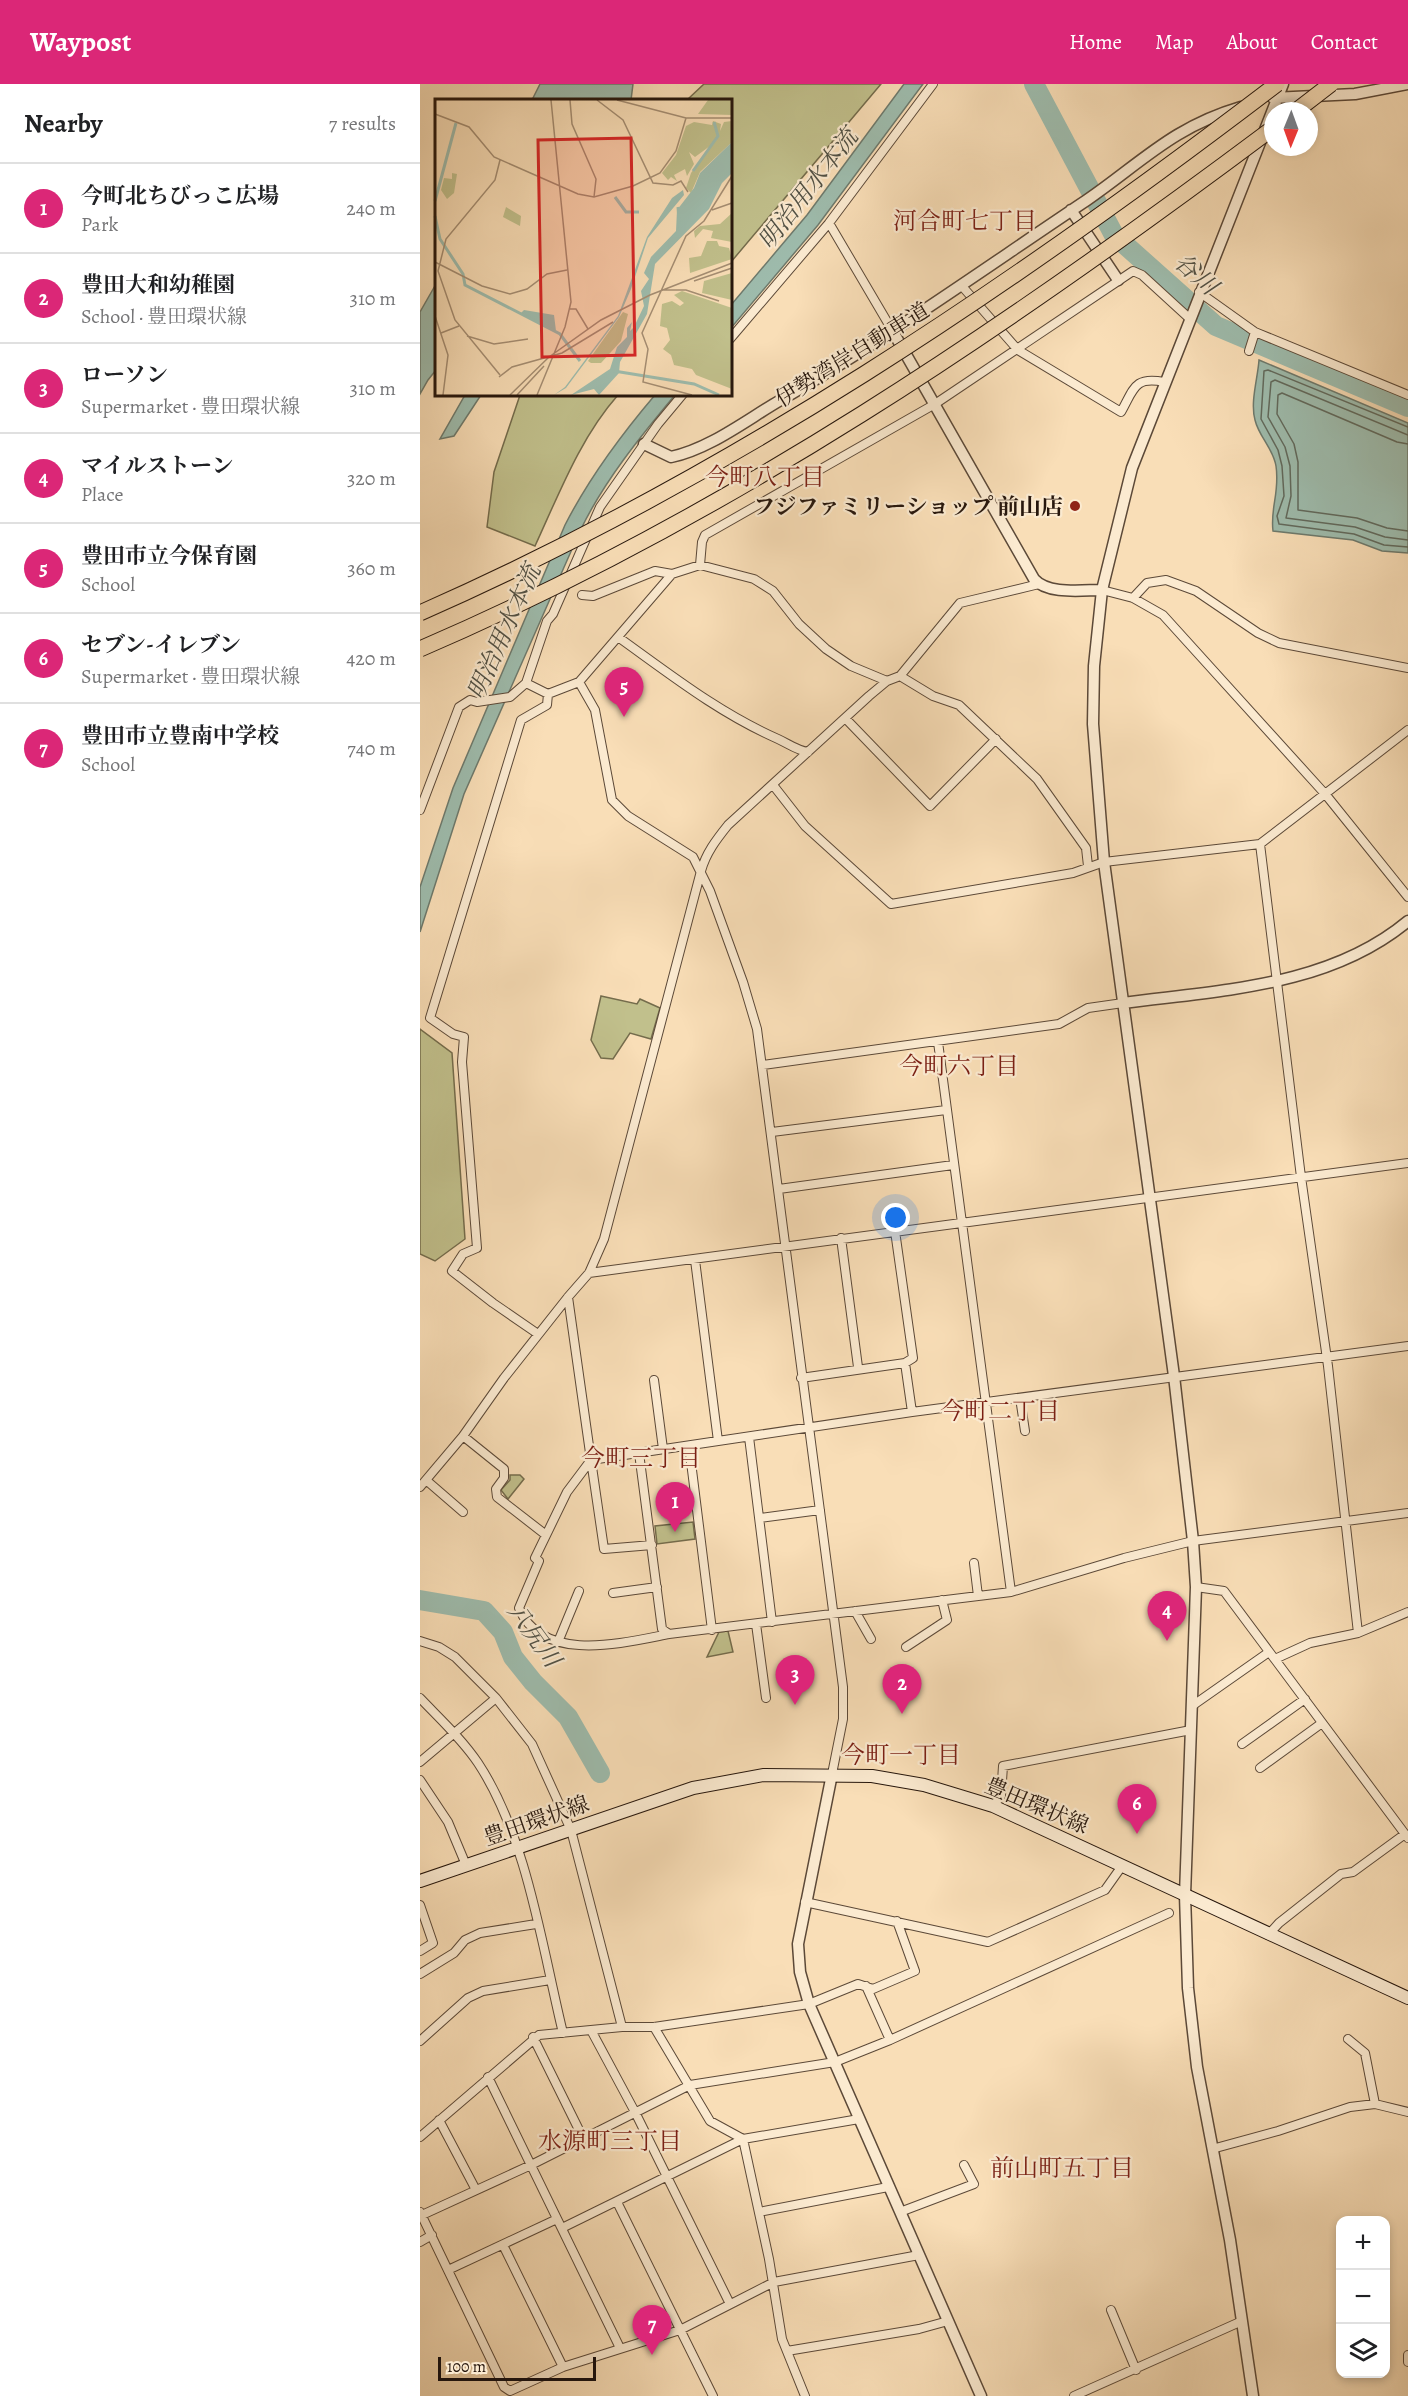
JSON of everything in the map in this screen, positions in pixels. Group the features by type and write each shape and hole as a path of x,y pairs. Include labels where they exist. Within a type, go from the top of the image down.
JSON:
{"highway":[{"path":"1308,102 1332,84"},
{"name":"伊勢湾岸自動車道","path":"420,613 508,572 666,491 871,371 1072,236 1278,90"},
{"path":"420,649 521,603 688,517 839,429 1032,303 1264,135"}],"main road":[{"name":"豊田環状線","path":"420,1881 711,1784 764,1775 872,1776 924,1785 993,1806 1408,1998"}],"street":[{"path":"732,337 829,223 933,84"},
{"path":"1253,2396 1191,2028 1185,1895 1196,1587 1193,1541 1174,1376 1104,862 1095,775 1092,702 1102,590 1132,468 1278,90 1283,84"},
{"path":"644,444 671,458 687,454 814,381 961,285 1086,200 1152,150 1198,121 1278,90 1355,94 1408,84"},
{"path":"1071,210 1118,280"},
{"path":"829,223 1039,584"},
{"path":"700,565 702,542 705,535 935,404 1133,271 1142,275 1189,318"},
{"path":"961,285 1018,350 1120,412 1138,382 1146,378 1164,382"},
{"path":"1199,292 1255,334 1408,395"},
{"path":"1249,351 1255,334"},
{"path":"420,810 459,707 470,700 477,702 510,697 526,683 547,621 553,614 600,507 681,396"},
{"path":"582,595 593,596 655,571 672,574 700,565 753,579 773,591 799,624 826,649 851,666 887,681"},
{"path":"526,683 548,694 560,692 579,682 672,574"},
{"path":"1133,598 1147,583 1166,580 1196,591 1258,633 1279,643 1408,668"},
{"path":"463,1512 423,1479 463,1436 538,1334 589,1273 604,1239 705,856 728,825 887,681 900,676 960,603 1039,584 1053,589 1102,590 1133,598 1163,615 1326,795 1408,897"},
{"path":"618,637 693,691 752,729 799,751 808,752"},
{"path":"900,676 933,696 959,705 1037,779 1086,848 1088,866"},
{"path":"579,682 595,710 612,800 628,816 686,852 701,871 743,982 757,1029 764,1065 801,1378 835,1614 843,1687 843,1719 798,1944 800,1972 808,2004 980,2396"},
{"path":"538,1334 493,1304 452,1271 463,1254 477,1248 462,1062 464,1037 453,1034 430,1018 521,720 547,705 548,694"},
{"path":"845,718 930,806 996,739"},
{"path":"773,785 805,826 891,904 1073,873 1104,862 1260,844 1408,730"},
{"path":"1260,844 1301,1177 1327,1357 1358,1633"},
{"path":"764,1065 1059,1024 1088,1008 1278,981 1339,964 1367,949 1408,921"},
{"path":"938,1042 952,1165 988,1403 1011,1592"},
{"path":"772,1132 946,1110"},
{"path":"589,1273 1408,1162"},
{"path":"779,1189 952,1165"},
{"path":"801,1378 858,1367 905,1363 913,1359 896,1231"},
{"path":"841,1239 858,1367"},
{"path":"695,1260 718,1441"},
{"path":"568,1297 604,1549 652,1545"},
{"path":"1408,1346 809,1426 591,1460 567,1492 546,1535 535,1558 539,1561 519,1608 525,1623 558,1642 584,1647 669,1634 1011,1592 1124,1558 1193,1541 1408,1513"},
{"path":"905,1363 912,1412"},
{"path":"654,1380 663,1449"},
{"path":"1020,1398 1025,1431"},
{"path":"463,1436 504,1469 504,1478 496,1489 497,1497 546,1535"},
{"path":"749,1437 772,1622"},
{"path":"689,1446 712,1630"},
{"path":"639,1453 663,1629 669,1634"},
{"path":"760,1518 820,1510"},
{"path":"974,1563 978,1596"},
{"path":"613,1593 657,1587"},
{"path":"1196,1587 1224,1591 1406,1836 1353,1872 1341,1874 1279,1923 1268,1935"},
{"path":"558,1642 579,1591"},
{"path":"906,1647 947,1620 942,1600"},
{"path":"855,1611 872,1639"},
{"path":"1192,1706 1272,1656 1310,1642 1358,1633 1408,1612"},
{"path":"756,1624 766,1698"},
{"path":"420,1641 439,1647 455,1657 496,1698 532,1744 571,1830 622,2027"},
{"path":"420,1698 453,1733 489,1782 519,1849 563,2032"},
{"path":"420,1762 496,1698"},
{"path":"1242,1744 1305,1699"},
{"path":"1260,1768 1323,1724"},
{"path":"993,1806 1001,1796 1003,1766 1191,1730"},
{"path":"420,1780 448,1822 466,1865"},
{"path":"805,1902 988,1942 1105,1890 1122,1866"},
{"path":"420,1905 433,1943 420,1951"},
{"path":"919,2254 774,2282 680,2330 563,2367 510,2391 504,2387 421,2213 531,2165 690,2085 834,2061 890,2040 1169,1913"},
{"path":"420,2137 533,2037 622,2027 654,2027 808,2004 858,1984 873,1989 915,1971 897,1921"},
{"path":"420,1974 454,1953 465,1940 480,1933 536,1924"},
{"path":"420,2041 468,1998 483,1991 550,1980"},
{"path":"866,1986 890,2040"},
{"path":"654,2027 710,2121 743,2139 787,2351 805,2396"},
{"path":"592,2032 635,2112 730,2304"},
{"path":"533,2037 583,2138"},
{"path":"1348,2039 1365,2053 1376,2104"},
{"path":"488,2076 620,2348"},
{"path":"1212,2149 1298,2125 1350,2107 1376,2104 1408,2112"},
{"path":"562,2228 668,2178 743,2139 859,2119"},
{"path":"439,2120 476,2190"},
{"path":"900,2212 974,2184 964,2165"},
{"path":"759,2212 888,2187"},
{"path":"617,2202 713,2396"},
{"path":"448,2270 557,2218"},
{"path":"420,2241 432,2235"},
{"path":"503,2245 563,2367"},
{"path":"1111,2310 1136,2370"},
{"path":"787,2351 948,2321"},
{"path":"1074,2396 1242,2321"},
{"path":"1408,2355 1408,2362"}],"shaded area":[{"path":"704,84 881,84 732,261 732,99 688,99"},
{"path":"520,396 617,396 592,429 581,448 535,546 487,527 494,472"},
{"path":"601,996 637,1004 640,999 660,1008 651,1039 630,1033 613,1059 601,1058 591,1040"},
{"path":"420,1029 452,1053 465,1239 435,1261 420,1254"},
{"path":"510,1475 520,1475 524,1479 508,1499 501,1490 510,1480"},
{"path":"693,1522 695,1539 657,1544 655,1526"},
{"path":"728,1631 733,1652 707,1657 719,1632"}],"water":[{"path":"540,84 633,84 631,99 532,99"},
{"name":"明治用水本流","path":"904,84 923,84 818,225 732,327 732,304 807,215"},
{"path":"435,286 435,371 420,394 420,312"},
{"path":"1259,360 1408,423 1408,553 1382,551 1353,540 1273,531 1277,484 1276,466 1257,426 1254,413"},
{"path":"464,396 480,396 454,436 440,439"},
{"name":"明治用水本流","path":"654,396 674,396 611,477 580,531 464,794 420,932 420,887 453,788 565,525 584,490"}],"waterway":[{"name":"谷川","path":"1034,84 1114,235 1216,326 1408,407"},
{"name":"八尻川","path":"420,1600 484,1611 503,1632 513,1657 533,1682 568,1717 600,1773"}],"place":[{"name":"フジファミリーショップ 前山店","path":"1075,506"},
{"name":"豊田市立今保育園","path":"624,717"},
{"name":"今町北ちびっこ広場","path":"675,1532"},
{"name":"マイルストーン","path":"1167,1641"},
{"name":"ローソン","path":"795,1705"},
{"name":"豊田大和幼稚園","path":"902,1714"},
{"name":"セブン-イレブン","path":"1137,1834"},
{"name":"豊田市立豊南中学校","path":"652,2355"}],"district":[{"name":"河合町七丁目","path":"965,221"},
{"name":"今町八丁目","path":"765,477"},
{"name":"今町六丁目","path":"959,1066"},
{"name":"今町二丁目","path":"1000,1411"},
{"name":"今町三丁目","path":"641,1458"},
{"name":"今町一丁目","path":"901,1755"},
{"name":"水源町三丁目","path":"610,2141"},
{"name":"前山町五丁目","path":"1062,2168"}]}
